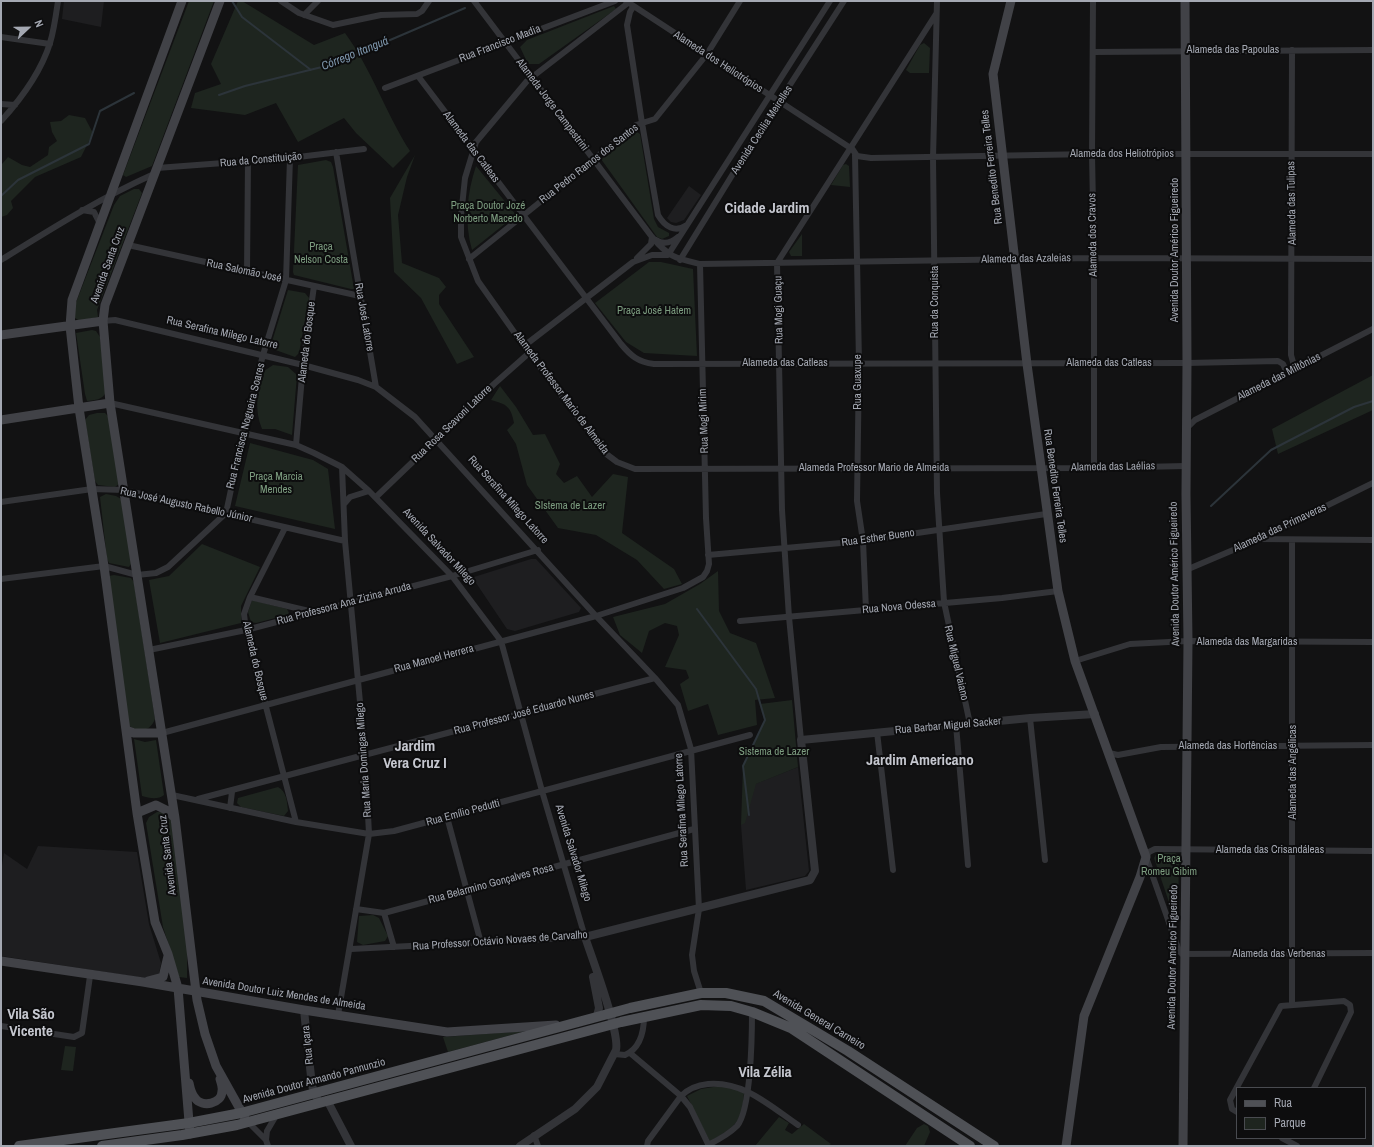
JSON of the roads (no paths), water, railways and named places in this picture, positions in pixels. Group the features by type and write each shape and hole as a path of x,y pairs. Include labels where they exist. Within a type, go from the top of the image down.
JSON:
{"main road":[{"name":"Avenida Santa Cruz","path":"182,1 72,300 70,326 79,408 104,566 137,813 155,922 168,954 178,988 190,1134"},
{"name":"Avenida Santa Cruz","path":"220,1 105,305 103,321 110,403 172,795 196,992 205,1034 216,1066 241,1113 248,1122"},
{"name":"Rua Benedito Ferreira Telles","path":"1011,1 993,74 1027,364 1046,514 1058,591 1075,661 1146,857"},
{"name":"Avenida Doutor Américo Figueiredo","path":"1183,1146 1188,641 1186,570 1187,363 1185,1"},
{"name":"Rua Serafina Milego Latorre","path":"1,335 103,321"},
{"name":"Avenida Salvador Milego","path":"1,420 110,403"},
{"path":"145,733 154,728 160,718"},
{"path":"126,730 145,733 162,733"},
{"path":"137,813 156,805 166,810 175,818"},
{"path":"1066,1146 1084,1016 1140,877 1146,857"},
{"path":"143,982 163,978 168,954"},
{"name":"Avenida Doutor Luiz Mendes de Almeida","path":"1,961 90,976 143,982 304,1010 447,1032 565,1025"},
{"name":"Avenida General Carneiro","path":"609,1014 702,993 726,994 764,1001 848,1051 994,1146"},
{"name":"Avenida General Carneiro","path":"612,1024 701,1004 730,1006 752,1012 791,1028 970,1146"},
{"path":"181,1012 184,1020 190,1086 195,1099 199,1102 210,1104 215,1102 222,1095 222,1089 216,1066"},
{"name":"Avenida Doutor Armando Pannunzio","path":"19,1146 189,1123 241,1113 609,1014"},
{"name":"Avenida Doutor Armando Pannunzio","path":"102,1146 132,1144 248,1122 612,1024"}],"street":[{"path":"1,120 15,105 35,77 50,44 58,1"},
{"path":"281,1 319,22 338,25 381,15 417,14 422,11 429,1"},
{"path":"304,15 318,1"},
{"name":"Alameda Jorge Campestrini","path":"474,1 503,42 533,77 593,160 652,236 668,255 680,260"},
{"name":"Rua Francisco Madia","path":"385,88 503,42 615,1"},
{"name":"Rua Pedro Ramos dos Santos","path":"469,259 636,125 655,119 707,54 740,1"},
{"path":"633,262 652,255 668,255 830,1"},
{"name":"Avenida Cecilia Meirelles","path":"680,260 738,164 780,103 844,1"},
{"name":"Rua da Conquista","path":"937,1 933,158 935,364 939,530 944,602"},
{"name":"Alameda dos Cravos","path":"1094,1 1092,154 1094,258 1094,468"},
{"path":"629,4 630,12 627,25 658,215 667,226 674,229 680,229 688,225"},
{"name":"Alameda dos Heliotrópios","path":"629,4 860,154 872,158"},
{"name":"Alameda Professor Mario de Almeida","path":"629,4 533,77 507,102 476,142 465,178 461,216 461,237 478,282 529,354 605,453 617,462 635,469 706,470 937,467 1041,468"},
{"name":"Rua Mogi Guaçu","path":"801,740 789,617 782,469 777,263 936,14"},
{"path":"1,37 50,44"},
{"path":"917,44 926,38 935,38"},
{"name":"Alameda das Papoulas","path":"1093,52 1186,50 1373,50"},
{"name":"Alameda das Tulipas","path":"1292,50 1291,154 1293,260 1291,356 1295,369"},
{"name":"Alameda das Catleas","path":"418,76 523,216 633,358 646,363 1027,364 1278,361"},
{"path":"1,104 15,105"},
{"name":"Alameda dos Heliotrópios","path":"850,147 860,158 933,158 1092,154 1373,154"},
{"name":"Rua da Constituição","path":"1,260 82,210 156,171 364,149"},
{"name":"Rua José Latorre","path":"336,152 376,387"},
{"name":"Rua Guaxupe","path":"856,155 858,363 857,468 858,501 863,541 866,610"},
{"name":"Rua Francisca Nogueira Soares","path":"226,513 243,433 263,355 286,280 290,158"},
{"path":"247,272 248,161"},
{"path":"82,210 94,212 100,224"},
{"path":"652,236 661,243 668,243 683,233"},
{"path":"524,346 587,299 633,262 651,244 652,236"},
{"name":"Rua Salomão José","path":"128,245 360,296"},
{"name":"Alameda das Azaleias","path":"680,260 700,264 1094,258 1293,260 1373,259"},
{"name":"Rua Mogi Mirim","path":"700,264 708,555 707,571 703,577"},
{"name":"Alameda do Bosque","path":"296,445 303,365 314,286"},
{"name":"Rua Serafina Milego Latorre","path":"103,321 115,320 263,355 358,380 376,387 415,417 538,550 596,616 655,678 678,705 691,749 699,909 692,954 694,971 702,993"},
{"name":"Alameda das Miltônias","path":"1187,428 1195,420 1373,329"},
{"name":"Rua Rosa Scavoni Latorre","path":"376,497 494,384 529,354"},
{"path":"1278,361 1288,360 1291,356"},
{"path":"1278,361 1283,364 1287,373"},
{"name":"Avenida Salvador Milego","path":"110,403 296,445 342,467 376,497 452,576 501,641 542,791 612,1024 617,1045 614,1054"},
{"name":"Alameda das Laélias","path":"1041,468 1186,466"},
{"name":"Rua Maria Domingas Milego","path":"338,1015 351,949 356,909 369,834 365,756 345,541 342,467"},
{"name":"Alameda das Primaveras","path":"1186,570 1259,539 1373,484"},
{"name":"Rua José Augusto Rabello Júnior","path":"1,502 92,489 124,490 345,541"},
{"path":"344,504 350,497 369,491"},
{"path":"1,579 104,566 137,575 156,574 168,567 226,513"},
{"name":"Rua Esther Bueno","path":"708,555 863,541 1046,514"},
{"name":"Alameda do Bosque","path":"285,528 250,597 244,614 246,630 264,705 296,822"},
{"path":"1277,530 1275,534 1278,540"},
{"path":"1259,539 1373,540"},
{"name":"Alameda das Angélicas","path":"1292,540 1292,1004"},
{"name":"Rua Professora Ana Zizina Arruda","path":"149,650 246,630 452,576 538,550"},
{"name":"Rua Manoel Herrera","path":"162,733 596,616 684,588 703,577"},
{"name":"Rua Nova Odessa","path":"740,621 1002,598 1058,591"},
{"path":"250,597 314,612"},
{"name":"Rua Miguel Vaiano","path":"944,602 970,724"},
{"path":"290,618 293,614 291,607"},
{"name":"Alameda das Margaridas","path":"1075,661 1130,644 1188,641 1373,642"},
{"name":"Rua Professor José Eduardo Nunes","path":"196,800 285,778 655,678"},
{"name":"Rua Barbar Miguel Sacker","path":"801,740 1030,718 1095,714"},
{"path":"1030,718 1046,860"},
{"path":"956,725 968,864"},
{"path":"877,732 893,870"},
{"name":"Rua Emílio Pedutti","path":"172,795 296,822 369,834 394,831 448,817 691,749 750,735"},
{"name":"Rua Professor Octávio Novaes de Carvalho","path":"351,949 585,937 810,880 815,871 801,740"},
{"name":"Alameda das Hortências","path":"1109,753 1118,756 1161,747 1187,746 1373,745"},
{"path":"230,808 232,792"},
{"path":"448,817 481,943"},
{"name":"Rua Belarmino Gonçalves Rosa","path":"356,909 384,913 694,829"},
{"name":"Alameda das Crisandáleas","path":"1146,857 1149,852 1155,850 1373,851"},
{"name":"Rua Benedito Ferreira Telles","path":"1146,857 1179,951 1185,954"},
{"path":"384,913 394,947"},
{"path":"585,937 599,1008 598,1016"},
{"name":"Alameda das Verbenas","path":"1185,954 1373,953"},
{"path":"1,1026 74,1037 79,1036 82,1032 90,976"},
{"path":"1237,1087 1281,1006 1344,1001 1350,1005 1351,1012 1314,1087"},
{"name":"Rua Içara","path":"304,1010 314,1093 324,1101 351,1146"},
{"path":"630,1053 681,1096 690,1107 709,1146 737,1125 743,1114 748,1090 752,1012"},
{"path":"520,1146 534,1135 575,1109 597,1087 614,1054 625,1055 630,1053 642,1038 644,1016"},
{"path":"647,1146 648,1141 681,1096 685,1092 701,1085 720,1083 748,1090 798,1125"},
{"path":"1235,1111 1230,1100 1236,1089"},
{"path":"267,1143 267,1131 277,1114"},
{"path":"248,1122 267,1143"},
{"path":"534,1135 538,1146"},
{"path":"1286,1141 1297,1146"}],"waterway":[{"path":"232,1 242,17 311,70"},
{"name":"Córrego Itanguá","path":"219,95 245,86 334,64 465,8"},
{"name":"Córrego Itanguá","path":"1,196 18,180 89,144 100,111 134,93"},
{"path":"1211,506 1271,450 1354,407 1373,401"},
{"path":"697,609 756,689 765,720 743,766 749,815"}],"district":[{"name":"Cidade Jardim","path":"767,209"},
{"name":"Jardim Vera Cruz I","path":"415,756"},
{"name":"Jardim Americano","path":"920,761"},
{"name":"Vila São Vicente","path":"31,1024"},
{"name":"Vila Zélia","path":"765,1073"}],"park label":[{"name":"Praça Doutor Jozé Norberto Macedo","path":"488,212"},
{"name":"Praça Nelson Costa","path":"321,253"},
{"name":"Praça José Hatem","path":"654,311"},
{"name":"Praça Marcia Mendes","path":"276,483"},
{"name":"SIstema de Lazer","path":"570,506"},
{"name":"Sistema de Lazer","path":"774,752"},
{"name":"Praça Romeu Gibim","path":"1169,865"}]}
